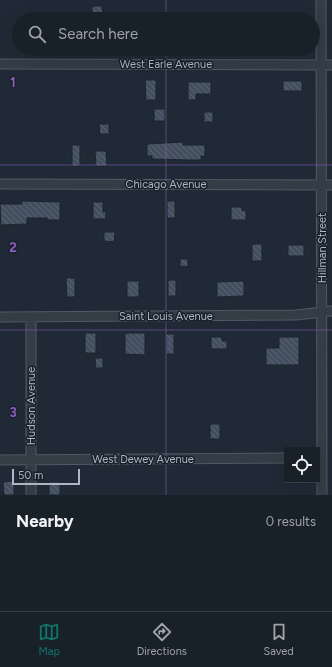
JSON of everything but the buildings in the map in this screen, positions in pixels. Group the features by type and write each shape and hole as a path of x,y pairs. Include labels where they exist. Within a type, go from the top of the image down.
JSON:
{"street":[{"name":"Hillman Street","path":"322,0 322,437 320,458 322,495"},
{"name":"West Earle Avenue","path":"0,64 332,65"},
{"name":"Chicago Avenue","path":"0,184 332,185"},
{"name":"Saint Louis Avenue","path":"0,317 296,315 332,311"},
{"name":"Hudson Avenue","path":"31,317 31,495"},
{"path":"322,437 332,437"},
{"name":"West Dewey Avenue","path":"0,460 284,458"}]}
